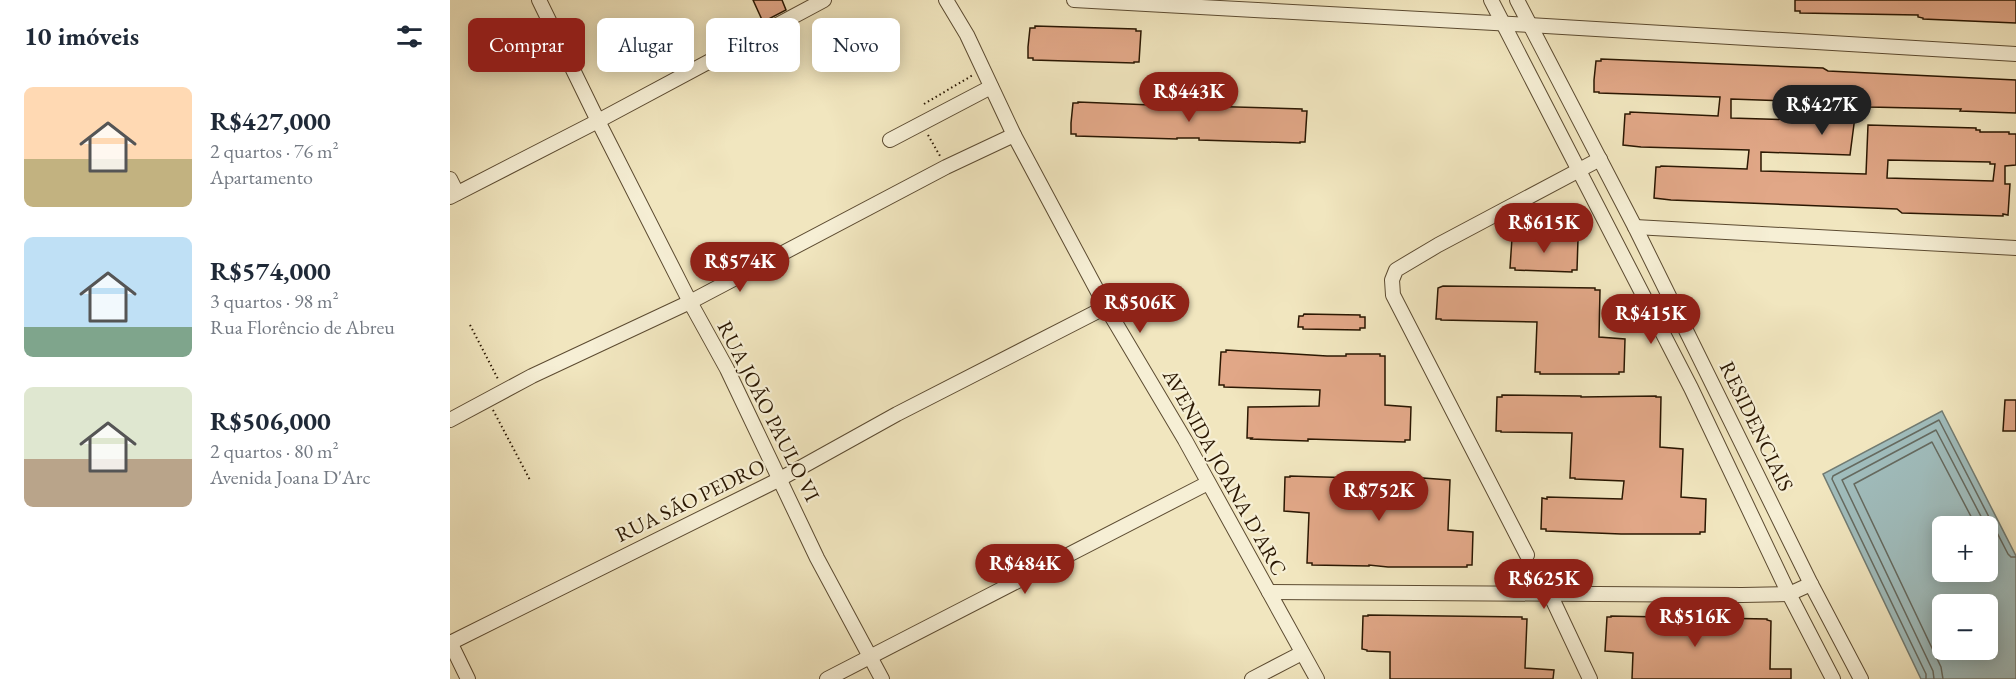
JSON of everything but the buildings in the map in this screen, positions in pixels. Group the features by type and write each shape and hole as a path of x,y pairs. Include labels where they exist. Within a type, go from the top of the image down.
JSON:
{"street":[{"name":"RUA JOÃO PAULO VI","path":"539,0 598,121 726,369 817,558 882,679"},
{"path":"450,179 453,195 598,121 824,0"},
{"name":"AVENIDA JOANA D'ARC","path":"946,0 967,35 1014,135 1106,307 1208,483 1317,679"},
{"path":"1074,0 2016,54"},
{"name":"RESIDENCIAIS","path":"1491,0 1691,388 1789,594 1833,679"},
{"name":"RESIDENCIAIS","path":"1516,0 1635,227 1811,584 1861,679"},
{"path":"890,140 991,87"},
{"path":"450,420 532,376 690,302 946,167 1014,135"},
{"path":"1527,555 1393,295 1392,280 1396,270 1438,245 1600,159"},
{"path":"1635,227 2016,248"},
{"name":"RUA SÃO PEDRO","path":"450,643 780,479 897,414 1106,307"},
{"path":"1691,388 1710,379"},
{"path":"827,679 1208,483"},
{"path":"1269,592 1789,594 1811,584"},
{"path":"1550,594 1590,679"},
{"path":"450,643 468,679"},
{"path":"1252,679 1302,653"}],"path":[{"path":"924,104 983,70"},
{"path":"922,124 946,167"},
{"path":"470,325 504,392"},
{"path":"488,400 530,480"}],"water":[{"path":"1942,411 1996,516 1932,516 1932,582 1998,582 1998,521 2016,556 2016,679 1921,679 1823,474"}]}
